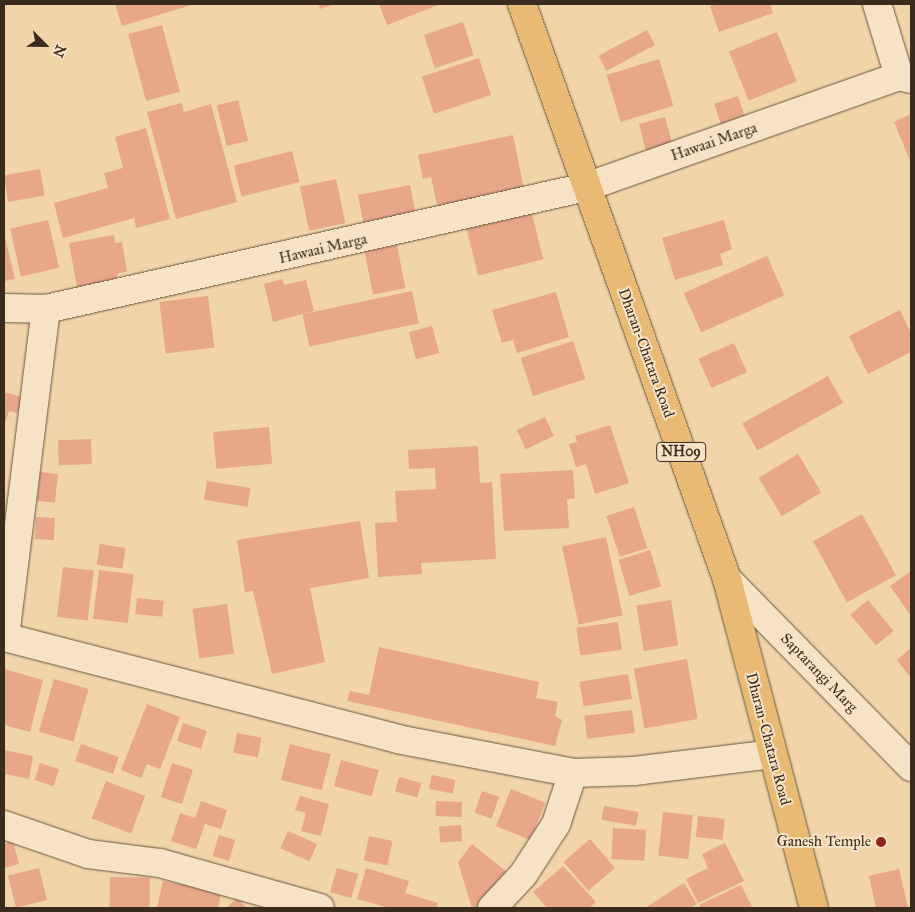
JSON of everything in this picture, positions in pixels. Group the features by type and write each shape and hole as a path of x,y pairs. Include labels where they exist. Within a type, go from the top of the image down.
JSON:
{"main road":[{"name":"Dharan-Chatara Road","path":"522,4 727,579 814,908"}],"street":[{"path":"878,4 905,77"},
{"name":"Hawaai Marga","path":"4,308 46,309 586,187 905,77"},
{"path":"46,309 4,637 397,739 574,774 634,771 772,754"},
{"name":"Saptarangi Marg","path":"727,579 911,767"},
{"path":"492,908 523,875 556,824 574,774"},
{"path":"4,825 88,854 160,863 320,908"}],"building":[{"path":"115,4 195,4 122,26"},
{"path":"319,4 335,4 320,9"},
{"path":"379,4 441,4 387,25"},
{"path":"718,4 770,4 773,13 719,32 710,6"},
{"path":"463,22 474,55 435,68 424,35"},
{"path":"162,25 180,92 146,101 128,34"},
{"path":"647,30 655,45 606,71 598,56"},
{"path":"777,32 797,81 749,101 729,51"},
{"path":"479,58 491,95 434,114 422,77"},
{"path":"659,59 673,106 621,122 606,75"},
{"path":"738,96 745,118 721,126 714,104"},
{"path":"238,100 248,141 227,146 217,105"},
{"path":"182,103 184,112 211,104 237,202 176,219 147,112"},
{"path":"911,114 911,163 894,122"},
{"path":"665,117 674,150 648,157 639,124"},
{"path":"146,128 170,219 136,228 134,218 63,238 54,203 108,188 104,173 123,168 115,137"},
{"path":"513,135 525,194 439,213 431,177 423,179 418,155"},
{"path":"292,151 300,182 242,197 234,166"},
{"path":"40,169 45,196 8,202 4,175"},
{"path":"336,179 345,223 309,231 300,187"},
{"path":"410,185 416,215 364,226 358,195"},
{"path":"530,206 543,259 478,276 465,222"},
{"path":"48,220 59,268 21,277 10,229"},
{"path":"724,220 732,249 720,254 723,265 675,280 662,238"},
{"path":"4,233 15,279 4,281"},
{"path":"114,235 115,243 122,242 127,272 118,273 116,280 77,287 69,243"},
{"path":"397,245 405,288 373,294 365,251"},
{"path":"767,256 784,295 701,332 684,293"},
{"path":"282,279 284,285 306,280 314,311 273,322 264,284"},
{"path":"412,291 419,323 309,347 302,314"},
{"path":"556,292 569,337 517,353 513,340 502,343 492,310"},
{"path":"208,296 214,348 166,354 159,302"},
{"path":"900,310 911,333 911,352 868,374 849,336"},
{"path":"432,326 439,353 416,359 409,332"},
{"path":"573,341 585,379 533,396 521,358"},
{"path":"734,343 747,372 711,388 698,359"},
{"path":"828,376 843,403 757,451 742,424"},
{"path":"4,392 22,397 18,413 9,411 4,427"},
{"path":"545,417 554,436 526,449 517,430"},
{"path":"610,425 629,483 595,494 586,464 576,467 569,444 577,442 575,436"},
{"path":"269,427 272,464 216,469 213,432"},
{"path":"91,439 92,464 59,465 58,440"},
{"path":"478,446 480,483 492,482 496,559 421,563 422,574 378,577 375,523 397,522 395,491 436,489 435,468 409,469 408,450"},
{"path":"798,454 821,493 782,516 759,478"},
{"path":"573,470 575,498 567,499 569,528 504,531 500,474"},
{"path":"40,472 58,474 55,503 37,501"},
{"path":"207,481 250,488 247,507 204,500"},
{"path":"634,507 647,548 620,557 606,516"},
{"path":"862,514 896,575 847,602 813,541"},
{"path":"36,517 55,518 54,540 35,539"},
{"path":"360,521 369,578 310,588 325,662 272,674 253,591 245,592 237,540"},
{"path":"606,537 623,615 579,625 562,546"},
{"path":"100,544 126,548 122,569 97,565"},
{"path":"650,550 661,586 630,596 618,560"},
{"path":"63,567 94,571 88,620 57,617"},
{"path":"99,570 134,574 128,623 93,619"},
{"path":"911,571 911,616 890,586"},
{"path":"137,598 164,601 162,617 135,614"},
{"path":"671,600 678,645 644,651 636,605"},
{"path":"868,600 894,631 876,645 850,615"},
{"path":"227,604 234,654 199,658 192,609"},
{"path":"618,622 622,650 580,656 576,628"},
{"path":"379,647 539,682 536,698 558,702 555,716 562,720 555,746 347,701 350,691 369,695"},
{"path":"911,648 911,678 897,660"},
{"path":"687,659 698,719 644,728 634,668"},
{"path":"4,669 43,680 30,732 4,725"},
{"path":"628,674 632,699 584,706 580,682"},
{"path":"54,679 89,689 73,742 39,732"},
{"path":"147,704 180,717 160,769 147,764 141,778 121,770"},
{"path":"632,710 635,733 587,739 584,716"},
{"path":"183,723 207,731 201,749 177,741"},
{"path":"237,733 262,738 258,757 233,753"},
{"path":"81,744 119,757 113,774 75,761"},
{"path":"290,744 331,754 322,790 281,780"},
{"path":"4,750 33,756 29,779 6,774 4,783"},
{"path":"341,760 379,770 372,796 334,786"},
{"path":"40,763 59,769 53,786 34,780"},
{"path":"172,763 193,770 182,804 161,797"},
{"path":"432,775 455,780 453,794 429,789"},
{"path":"399,777 421,783 417,797 395,791"},
{"path":"106,781 145,796 131,833 92,818"},
{"path":"511,789 545,803 530,840 496,826"},
{"path":"482,791 499,797 492,819 475,813"},
{"path":"300,796 329,804 321,836 301,831 306,813 295,810"},
{"path":"201,801 227,810 221,829 205,824 196,849 171,841 180,813 195,818"},
{"path":"436,801 462,802 461,817 435,816"},
{"path":"604,806 638,812 636,826 602,820"},
{"path":"663,812 693,815 688,859 658,856"},
{"path":"698,816 725,819 723,840 696,837"},
{"path":"461,825 462,841 440,842 439,827"},
{"path":"613,828 646,830 644,861 611,859"},
{"path":"288,831 317,844 310,861 280,848"},
{"path":"219,835 235,840 229,861 213,856"},
{"path":"369,836 392,841 387,865 364,860"},
{"path":"590,839 615,868 589,891 564,862"},
{"path":"13,841 19,864 4,868 4,844"},
{"path":"725,843 744,881 698,903 686,879 708,868 702,854"},
{"path":"472,844 508,873 481,908 472,908 458,862"},
{"path":"563,866 596,902 589,908 547,908 533,892"},
{"path":"39,868 47,900 16,908 8,876"},
{"path":"337,868 358,874 351,898 330,892"},
{"path":"366,868 409,881 405,893 438,903 437,908 390,908 357,899"},
{"path":"899,869 908,908 876,908 869,876"},
{"path":"110,877 150,878 149,908 109,908"},
{"path":"163,881 221,892 218,908 157,908"},
{"path":"684,883 697,904 690,908 645,908"},
{"path":"741,885 752,907 700,908 699,905"},
{"path":"237,898 247,908 226,908"}],"place":[{"name":"Ganesh Temple","path":"881,842"}]}
